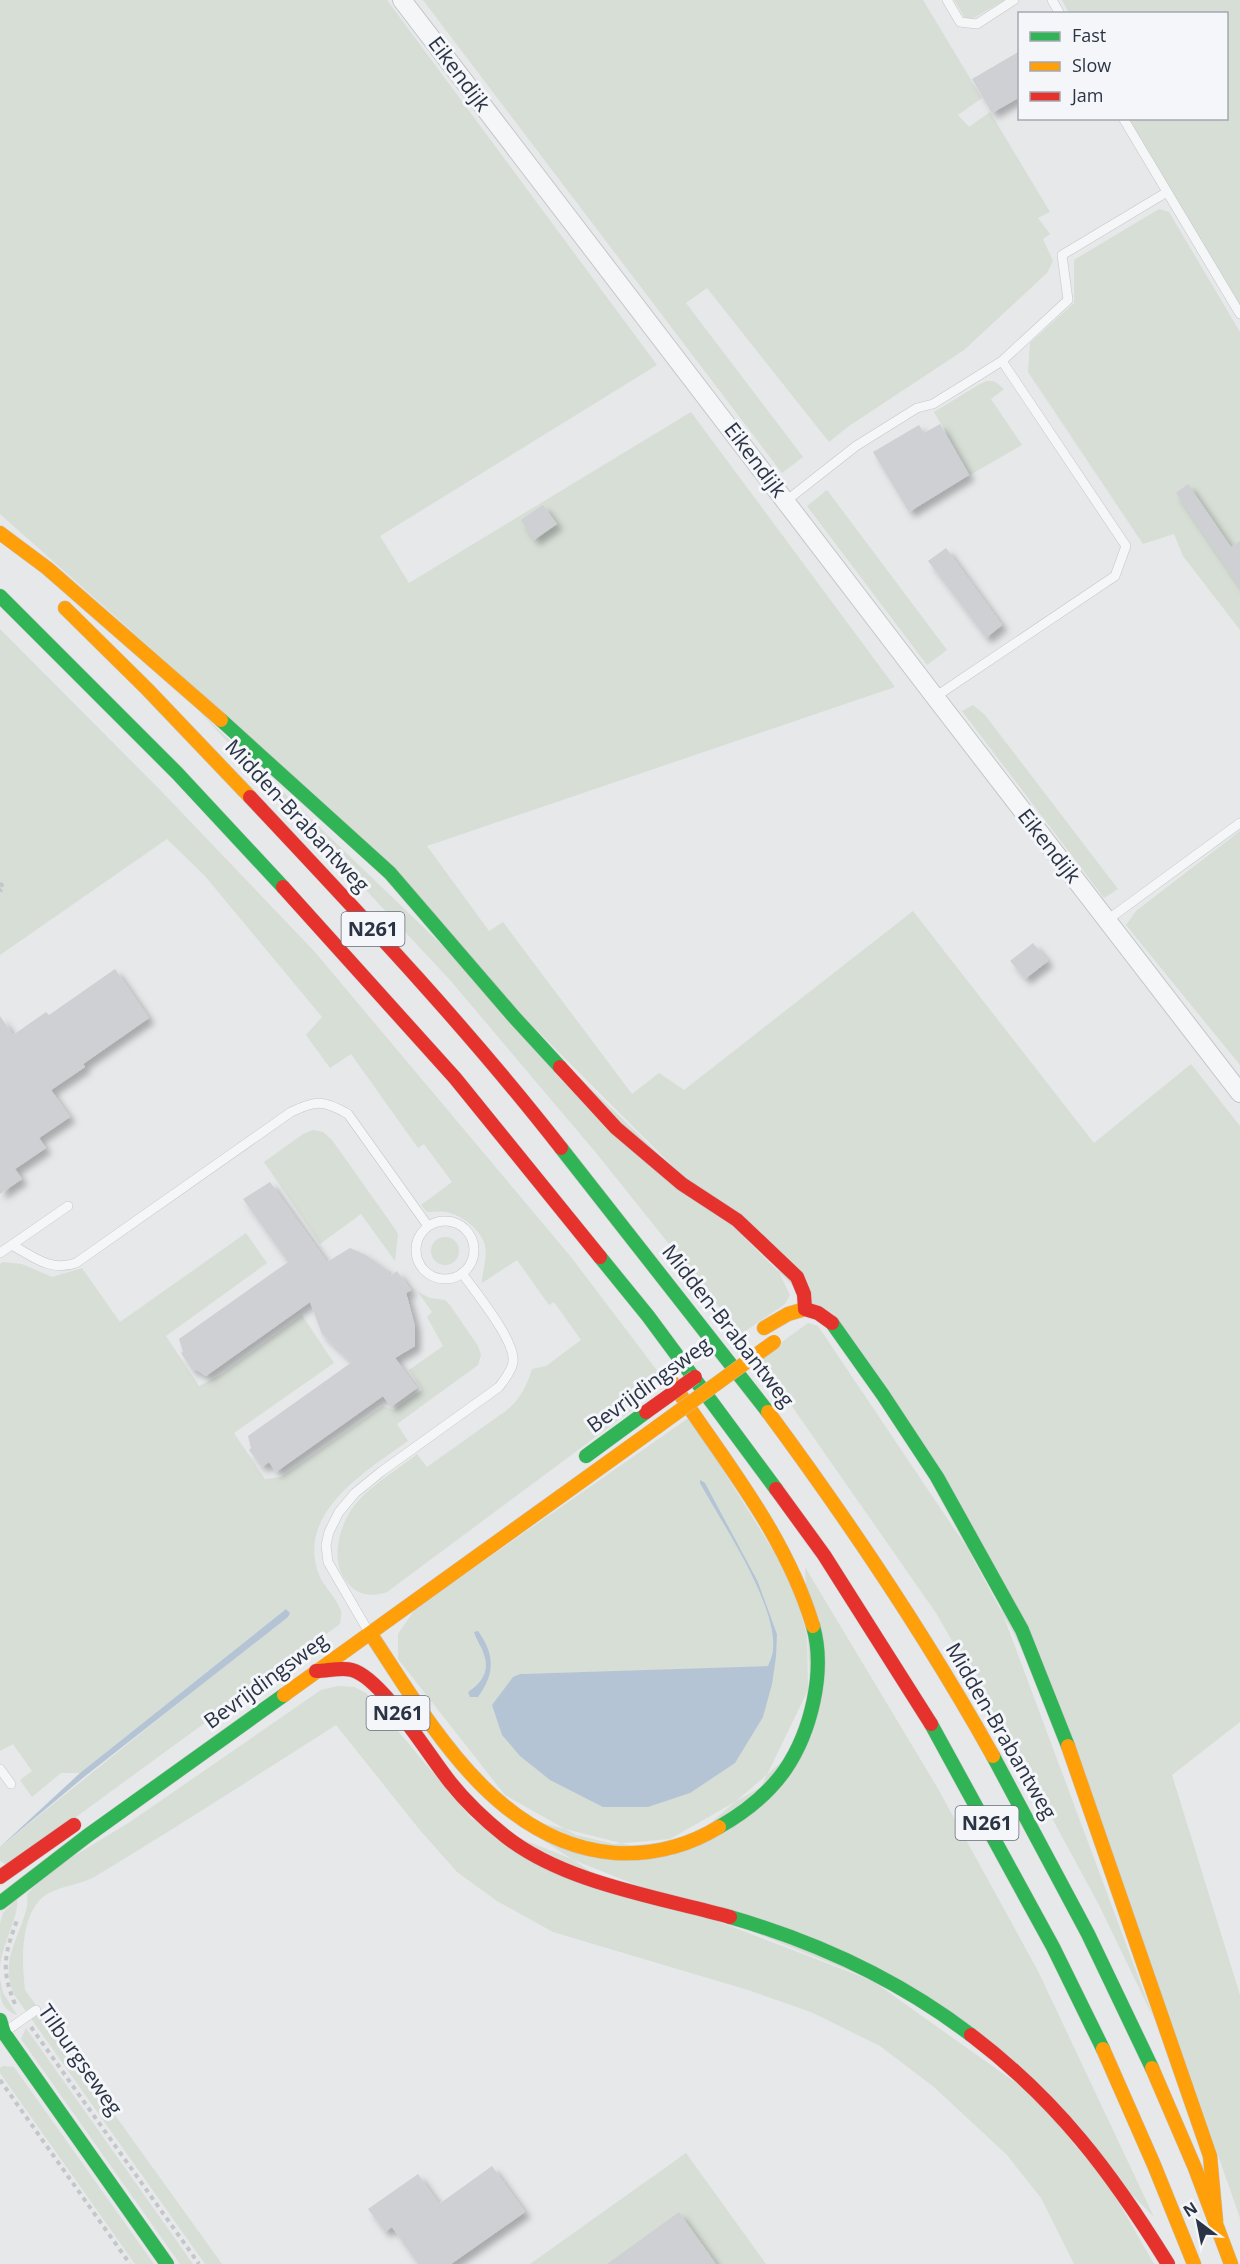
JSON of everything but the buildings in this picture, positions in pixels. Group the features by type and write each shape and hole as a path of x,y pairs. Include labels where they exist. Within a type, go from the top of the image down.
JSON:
{"main road":[{"name":"N261","path":"0,533 47,568 188,689 390,873 514,1017 616,1128 682,1184 737,1220 797,1277 804,1294 805,1309 818,1313 833,1324 937,1477 1022,1630 1061,1726 1210,2156 1216,2221"},
{"path":"0,547 17,563"},
{"name":"N261","path":"0,596 177,773 404,1019 455,1078 648,1316 824,1555 914,1696 958,1771 1043,1927 1097,2036 1154,2165 1194,2264"},
{"name":"Midden-Brabantweg","path":"58,602 213,758 365,920 488,1057 746,1381 852,1529 948,1678 1043,1847 1132,2024 1216,2221 1231,2264"},
{"path":"759,1331 781,1316 805,1309"},
{"name":"Bevrijdingsweg","path":"0,1903 87,1836 782,1336 805,1309"},
{"name":"N261","path":"370,1633 424,1714 478,1782 512,1812 545,1834 602,1852 641,1854 704,1838 736,1818 764,1794 788,1766 805,1730 818,1667 815,1636 798,1577 759,1510 670,1380 648,1316"},
{"name":"Bevrijdingsweg","path":"579,1461 736,1348"},
{"name":"N261","path":"316,1671 353,1670 374,1684 459,1793 520,1847 584,1877 763,1927 825,1949 865,1966 930,2004 1014,2068 1062,2115 1117,2182 1142,2218 1168,2264"},
{"path":"0,1876 83,1819"},
{"path":"1,2028 11,2052 167,2264"}],"street":[{"name":"Eikendijk","path":"402,0 1106,921 1240,1092"}],"lane":[{"path":"947,0 960,22 977,24 1014,0"},
{"path":"1124,120 1240,314"},
{"path":"786,501 856,446 918,408 933,404 1002,361 1068,300 1062,255 1167,192"},
{"path":"935,697 1116,576 1126,546 1002,361"},
{"path":"1106,921 1240,823"},
{"path":"12,1245 50,1266 64,1267 76,1263 291,1112 309,1104 330,1104 348,1114 428,1227"},
{"path":"0,1254 68,1206"},
{"path":"445,1221 454,1222 469,1233 474,1250 469,1267 462,1273 445,1279 436,1277 422,1267 416,1250 418,1241 428,1227 445,1221"},
{"path":"370,1633 328,1562 327,1538 339,1512 355,1493 382,1471 499,1387 512,1368 512,1351 504,1333 462,1273"},
{"path":"0,1769 11,1784"},
{"path":"1,2028 36,2010"}],"path":[{"path":"0,883 4,888 0,891"},
{"name":"Tilburgseweg","path":"18,1888 23,1897 22,1906 5,1953 3,1974 6,1989 24,2018 199,2264"},
{"path":"0,2080 129,2264"}],"shaded area":[{"path":"0,0 387,0 657,365 380,536 409,583 691,412 895,687 427,846 489,931 503,922 632,1094 659,1073 684,1090 913,911 1094,1143 1191,1064 1240,1126 1240,1722 1172,1775 1240,1995 1240,2218 1075,1747 863,1356 181,675 0,514"},
{"path":"423,0 923,0 982,98 958,115 969,127 990,112 1050,212 1038,218 1050,234 1043,239 1053,261 1047,273 964,350 849,426 829,442 707,288 686,303 803,457 782,473"},
{"path":"954,0 1005,0 972,19 965,18"},
{"path":"1062,0 1240,0 1240,314 1130,120 1228,120 1228,12 1068,12"},
{"path":"1159,209 1169,212 1240,332 1240,630 1183,556 1174,534 1143,544 1028,372 1030,343 1074,303 1074,260"},
{"path":"987,381 994,381 1004,389 991,399 1022,445 970,475 934,412"},
{"path":"827,490 947,650 927,665 807,506"},
{"path":"0,629 164,794 314,951 571,1257 665,1381 638,1401 636,1407 387,1592 370,1595 355,1590 341,1572 338,1562 339,1540 352,1508 372,1488 417,1454 427,1467 507,1410 522,1392 532,1369 546,1366 581,1340 554,1302 549,1305 517,1260 482,1283 486,1250 483,1239 470,1224 458,1216 446,1212 427,1212 421,1205 452,1182 424,1144 418,1148 351,1054 330,1068 306,1035 322,1017 205,876 167,839 0,955"},
{"path":"973,705 985,715 1118,889 1104,898 962,711"},
{"path":"196,708 777,1268 790,1295 785,1304 741,1334 597,1154 450,980"},
{"path":"1240,831 1240,1065 1126,925 1136,911"},
{"path":"313,1130 323,1132 332,1140 393,1226 398,1234 395,1261 361,1214 320,1244 264,1162 303,1134"},
{"path":"246,1233 267,1263 166,1336 199,1386 220,1375 302,1315 334,1363 234,1433 265,1479 281,1477 383,1406 393,1410 422,1390 409,1370 443,1346 427,1317 432,1312 418,1292 430,1298 445,1300 450,1305 478,1346 481,1355 478,1365 397,1424 408,1441 355,1480 326,1513 317,1532 314,1553 319,1575 341,1611 340,1624 9,1866 0,1861 0,1847 290,1613 286,1609 80,1773 61,1773 32,1797 20,1780 32,1771 13,1744 0,1751 0,1264 3,1262 22,1264 52,1277 82,1268 120,1322"},
{"path":"445,1237 455,1241 459,1251 455,1261 445,1265 435,1261 431,1251 435,1241"},
{"path":"808,1323 818,1326 992,1585 1154,2019 1099,1905 1012,1744 936,1613 759,1359"},
{"path":"690,1417 791,1579 807,1635 808,1690 761,1787 670,1839 614,1844 576,1835 505,1795 398,1659 398,1634 415,1609","holes":["731,1535 758,1582 777,1634 763,1717 520,1674 768,1667 773,1649 772,1631 757,1587","474,1632 490,1656 478,1697 468,1692 480,1681 486,1666 483,1652"]},
{"path":"805,1567 937,1787 1038,1971 1154,2217 951,2011 593,1873 502,1813 672,1856 812,1736"},
{"path":"338,1686 354,1687 366,1693 472,1819 870,1979 1033,2095 1110,2187 1154,2264 1074,2264 1041,2198 1007,2155 934,2087 880,2046 811,2012 748,1990 553,1932 497,1901 457,1872 419,1829 336,1725 96,1876 44,1896 32,1911 25,1933 23,1968 25,1990 222,2264 205,2264 13,1993 9,1974 10,1958 26,1909 27,1894 51,1870 130,1822 321,1690"},
{"path":"17,1898 16,1913 0,1968 0,1923 3,1913"},
{"path":"0,1979 3,1993 17,2015 7,2009 2,2002"},
{"path":"26,2028 193,2264 180,2264 21,2039"},
{"path":"14,2067 154,2264 135,2264 0,2073 0,2068"},
{"path":"686,2153 766,2264 530,2264"}],"water":[{"path":"700,1480 705,1483 758,1582 777,1634 772,1684 763,1717 735,1763 690,1793 648,1807 603,1807 550,1780 520,1756 502,1735 492,1705 513,1677 520,1674 768,1666 773,1649 772,1631 766,1610 746,1564"},
{"path":"286,1609 290,1613 288,1617 84,1777 0,1847 80,1773"},
{"path":"478,1631 488,1648 491,1664 484,1689 478,1697 470,1697 468,1692 480,1681 486,1667 483,1652 474,1632"}],"traffic: fast":[{"path":"0,596 177,773 283,887"},
{"path":"221,720 390,873 560,1067"},
{"path":"561,1148 768,1412"},
{"path":"600,1257 648,1316 776,1489"},
{"path":"832,1323 937,1477 1022,1630 1068,1746"},
{"path":"586,1456 646,1412"},
{"path":"719,1827 737,1816 771,1787 785,1770 802,1738 809,1720 817,1681 817,1644 813,1626"},
{"path":"0,1903 87,1836 284,1695"},
{"path":"931,1724 1053,1947 1103,2049"},
{"path":"993,1756 1088,1934 1152,2068"},
{"path":"730,1917 794,1938 856,1965 915,1997 971,2035"},
{"path":"0,2020 4,2033 167,2264"}],"traffic: slow":[{"path":"0,533 47,568 221,720"},
{"path":"65,608 147,689 250,797"},
{"path":"764,1328 788,1314 805,1309"},
{"path":"657,1427 774,1342"},
{"path":"670,1379 769,1528 801,1592 813,1626"},
{"path":"768,1412 886,1581 941,1667 993,1756"},
{"path":"284,1695 657,1427"},
{"path":"370,1633 416,1704 470,1773 501,1803 535,1827 573,1845 615,1853 669,1848 707,1834 719,1827"},
{"path":"1068,1746 1210,2156 1216,2221"},
{"path":"1103,2049 1194,2264"},
{"path":"1152,2068 1195,2168 1231,2264"}],"traffic: jam":[{"path":"250,797 449,1013 561,1148"},
{"path":"283,887 455,1078 600,1257"},
{"path":"560,1067 616,1128 682,1184 737,1220 797,1277 804,1294 805,1309 818,1313 832,1323"},
{"path":"646,1412 695,1377"},
{"path":"776,1489 824,1555 931,1724"},
{"path":"316,1671 352,1670 377,1687 463,1797 505,1836 529,1852 555,1866 613,1887 730,1917"},
{"path":"0,1877 74,1825"},
{"path":"971,2035 1030,2085 1081,2140 1126,2199 1168,2264"}]}
